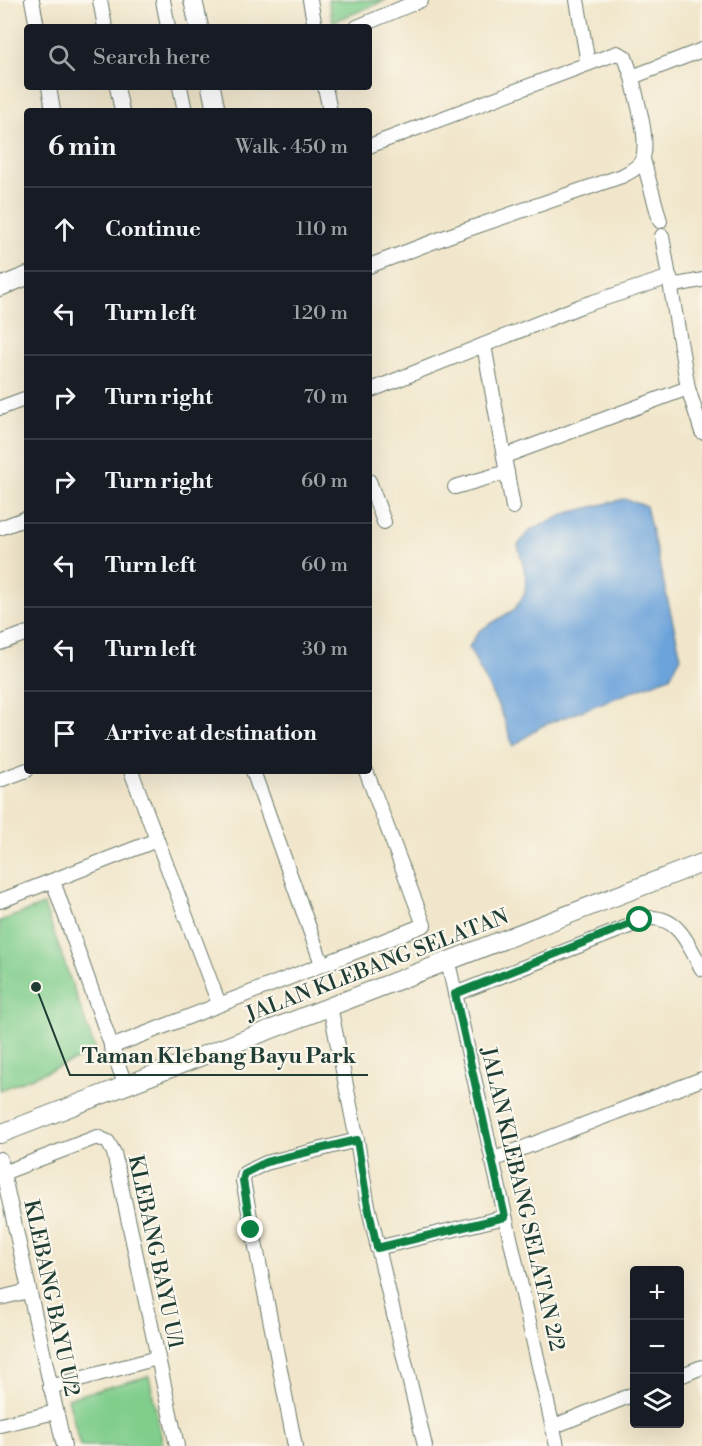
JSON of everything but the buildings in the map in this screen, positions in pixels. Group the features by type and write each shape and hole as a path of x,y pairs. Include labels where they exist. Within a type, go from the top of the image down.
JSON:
{"street":[{"path":"32,0 36,24"},
{"path":"100,0 104,24"},
{"path":"163,0 167,24"},
{"path":"193,0 198,24"},
{"path":"310,0 314,24"},
{"path":"364,24 421,0"},
{"path":"577,0 588,63"},
{"path":"632,77 702,50"},
{"path":"372,145 617,53 625,57 632,77 644,139 643,159 660,221"},
{"path":"50,90 52,108"},
{"path":"118,90 121,108"},
{"path":"181,90 184,108"},
{"path":"212,90 215,108"},
{"path":"326,90 329,108"},
{"path":"372,265 622,176 634,170 643,159"},
{"path":"662,236 688,388 702,432"},
{"path":"0,287 24,277"},
{"path":"372,390 581,306 671,281 702,280"},
{"path":"484,345 513,507"},
{"path":"505,456 688,388"},
{"path":"0,408 24,399"},
{"path":"455,487 507,472"},
{"path":"372,489 384,522"},
{"path":"0,528 24,519"},
{"path":"0,643 24,634"},
{"path":"0,780 24,771"},
{"path":"132,774 219,1004"},
{"path":"254,774 322,964"},
{"path":"111,1047 424,925 367,774"},
{"path":"0,901 157,840"},
{"name":"JALAN KLEBANG SELATAN","path":"0,1134 702,863"},
{"path":"53,881 126,1087"},
{"path":"455,994 640,920 658,917 678,927 702,969"},
{"name":"JALAN KLEBANG SELATAN 2/2","path":"448,962 557,1446"},
{"path":"330,1006 377,1248 425,1446"},
{"path":"492,1160 702,1079"},
{"name":"KLEBANG BAYU U/1","path":"2,1166 97,1137 108,1142 114,1152 177,1446"},
{"path":"295,1446 243,1180 245,1173 266,1162 357,1140"},
{"name":"KLEBANG BAYU U/2","path":"2,1166 28,1292 64,1446"},
{"path":"377,1248 505,1217"},
{"path":"0,1298 28,1292"},
{"path":"50,1387 158,1358"},
{"path":"684,1374 702,1367"},
{"path":"552,1427 630,1396"},
{"path":"0,1425 56,1412"}],"green space":[{"path":"328,0 386,0 333,22"},
{"path":"44,905 96,1052 0,1090 0,921"},
{"path":"149,1376 163,1446 80,1446 68,1398"}],"water":[{"path":"624,499 646,506 681,657 670,677 542,726 513,746 503,716 469,647 479,631 515,609 525,593 526,577 518,545 530,530 568,513"}],"place":[{"name":"Taman Klebang Bayu Park","path":"36,987"}],"route":[{"path":"251,1230 243,1180 245,1173 266,1162 357,1140 377,1248 505,1217 455,994 640,920"}]}
